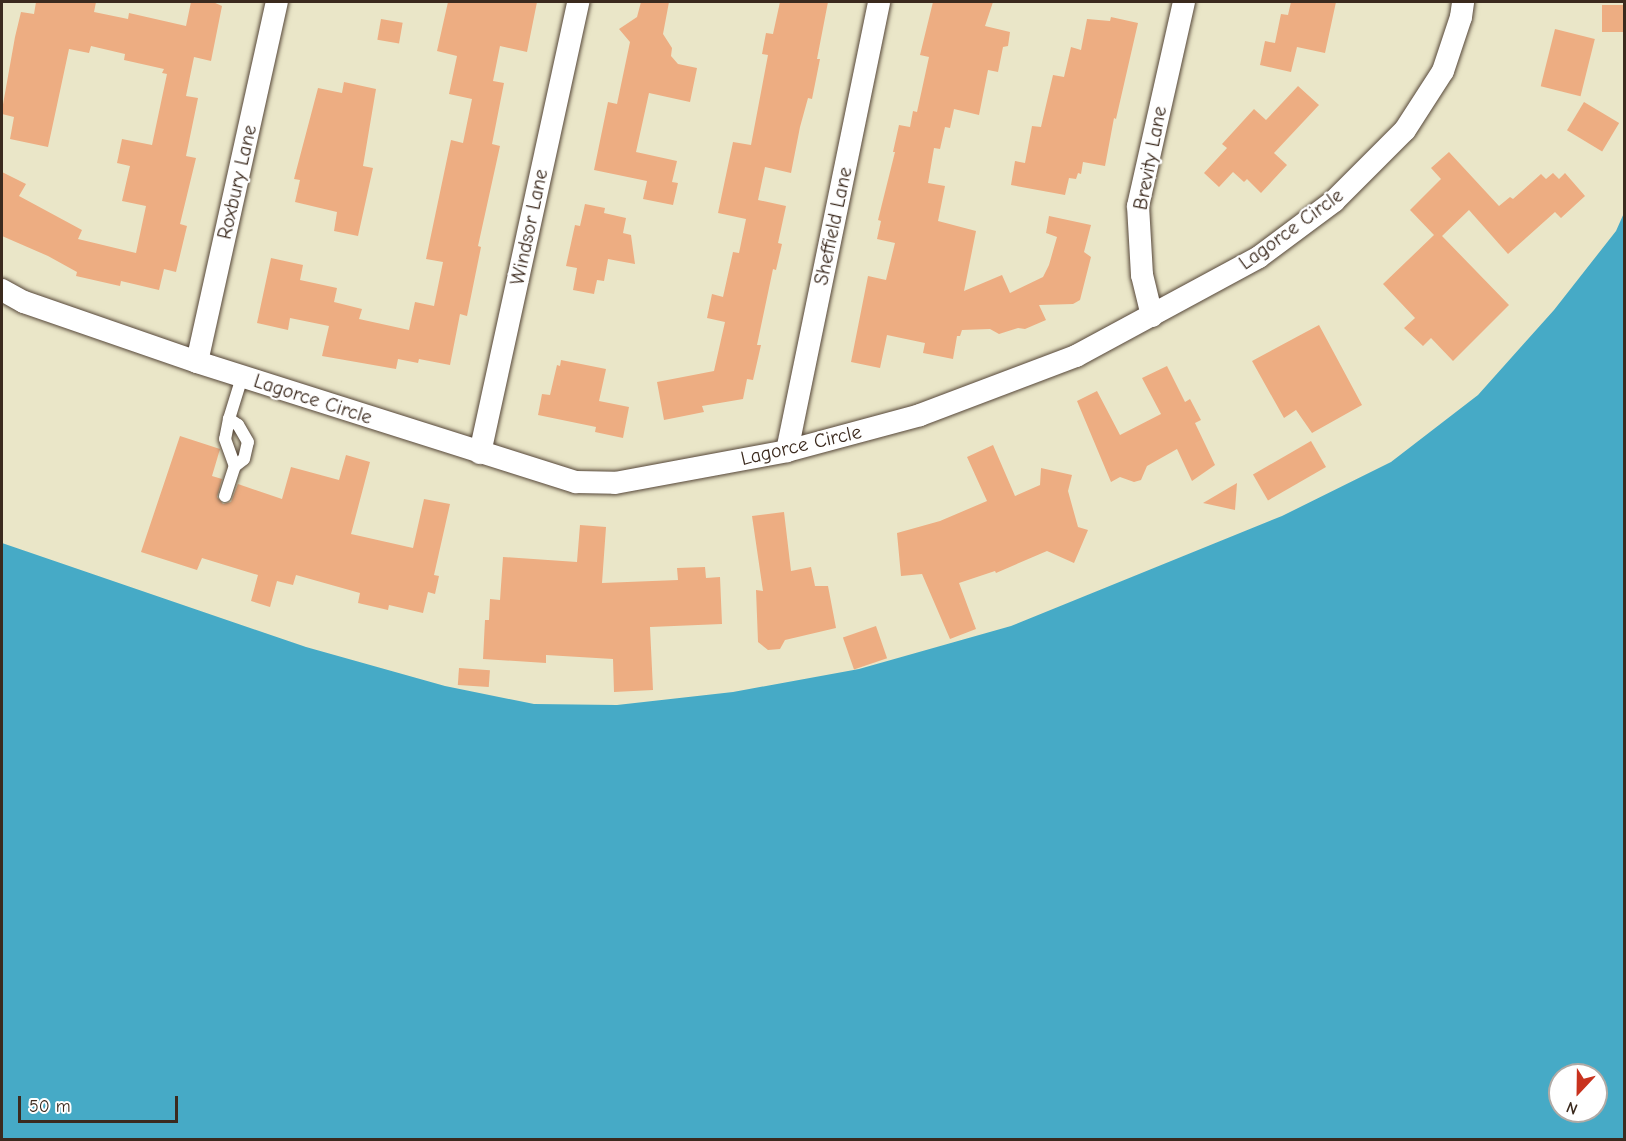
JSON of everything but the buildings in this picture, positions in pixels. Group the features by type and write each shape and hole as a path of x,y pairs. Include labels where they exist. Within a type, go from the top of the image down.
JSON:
{"street":[{"name":"Roxbury Lane","path":"196,362 277,2"},
{"name":"Windsor Lane","path":"480,453 578,2"},
{"name":"Sheffield Lane","path":"787,451 879,2"},
{"name":"Brevity Lane","path":"1152,316 1142,275 1138,206 1184,2"},
{"name":"Lagorce Circle","path":"2,290 24,302 196,362 576,482 615,483 787,451 920,416 1076,356 1259,257 1334,201 1405,130 1443,71 1461,16 1463,2"}],"lane":[{"path":"235,466 225,439 242,377"},
{"path":"225,496 235,466 244,459 248,442 238,424 229,419"}],"water":[{"path":"1624,213 1624,1139 2,1139 2,543 306,647 445,686 534,704 617,705 733,692 859,669 1011,626 1282,516 1391,462 1478,395 1554,310 1616,231"}]}
